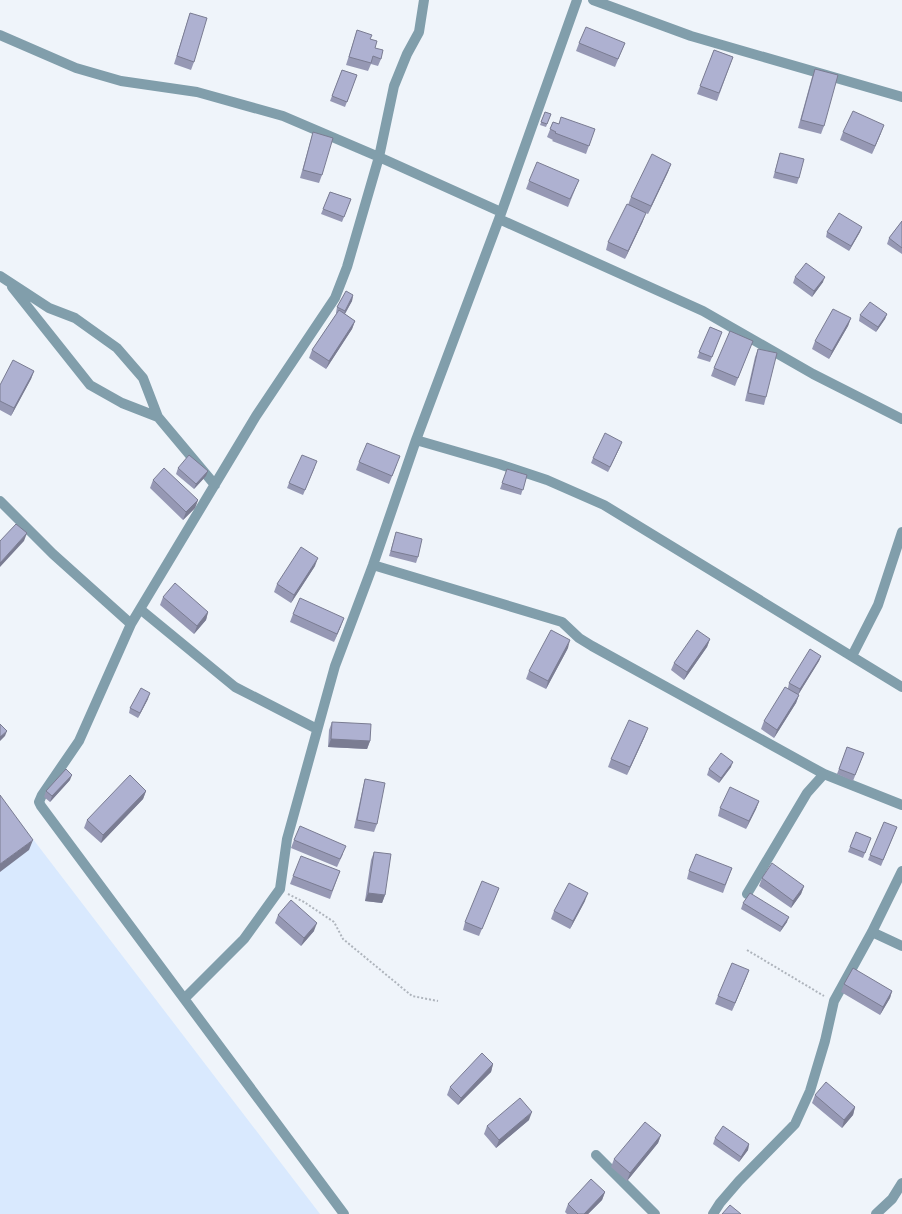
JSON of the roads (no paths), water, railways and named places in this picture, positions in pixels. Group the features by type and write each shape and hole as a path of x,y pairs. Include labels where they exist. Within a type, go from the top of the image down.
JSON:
{"street":[{"path":"344,1214 185,998 40,806 39,802 42,795 79,741 131,624 256,416 335,298 348,267 379,157 394,86 407,54 419,32 424,0"},
{"path":"185,998 244,940 280,889 287,839 334,666 373,565 416,440 500,215 577,0"},
{"path":"593,0 691,36 902,97"},
{"path":"0,35 76,68 121,81 197,92 283,116 379,157 703,311 813,374 902,419"},
{"path":"3,277 49,308 75,318 116,348 143,378 158,417 215,485"},
{"path":"3,277 90,385 122,403 158,417"},
{"path":"416,440 499,464 547,480 604,505 902,687"},
{"path":"0,502 53,554 131,624"},
{"path":"852,656 878,605 902,532"},
{"path":"373,565 562,622 579,638 592,646 824,774 902,806"},
{"path":"140,609 235,687 317,729"},
{"path":"746,894 807,793 824,774"},
{"path":"713,1214 720,1203 739,1181 795,1124 810,1091 825,1041 834,1001 872,932 902,871"},
{"path":"872,932 902,946"},
{"path":"596,1155 655,1214"},
{"path":"876,1214 892,1199 902,1183"}]}
